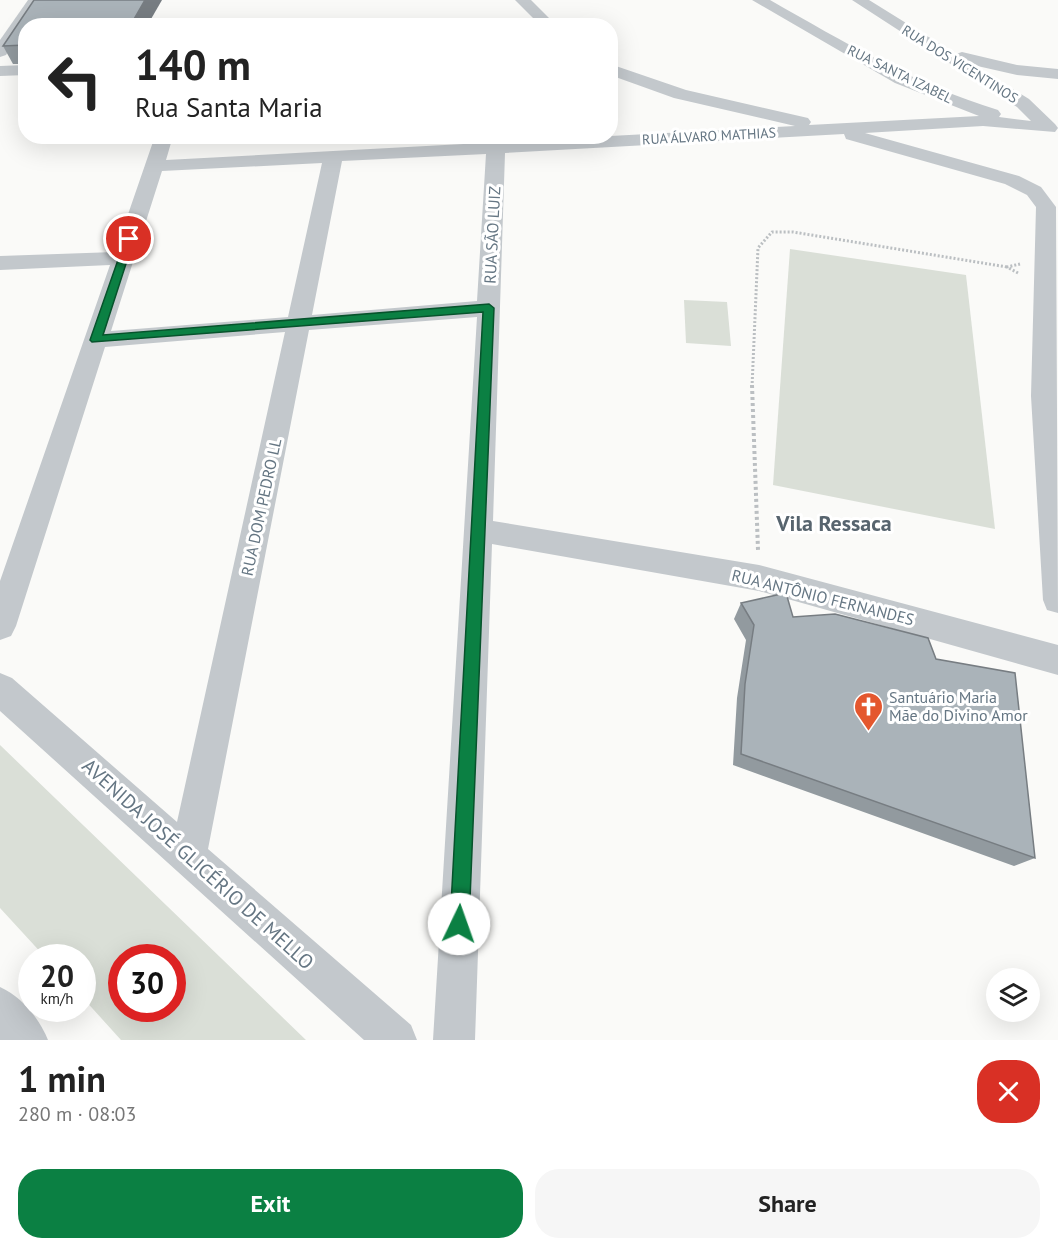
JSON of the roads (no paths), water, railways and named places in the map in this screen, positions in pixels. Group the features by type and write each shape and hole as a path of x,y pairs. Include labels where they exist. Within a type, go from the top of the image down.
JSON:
{"street":[{"path":"23,18 35,0"},
{"path":"522,0 541,18"},
{"name":"RUA SANTA IZABEL","path":"759,0 904,79 970,108 1053,130"},
{"name":"RUA DOS VICENTINOS","path":"859,0 1023,103 1053,130"},
{"path":"0,52 18,25"},
{"path":"939,51 1017,70 1058,74"},
{"path":"0,71 18,70"},
{"path":"618,73 639,82 678,93 831,129 1012,180 1034,191 1046,207 1051,270 1044,396 1058,600"},
{"name":"RUA ÁLVARO MATHIAS","path":"618,142 983,121 1053,130"},
{"path":"0,626 161,144"},
{"name":"RUA ÁLVARO MATHIAS","path":"154,166 580,144"},
{"name":"RUA SÃO LUIZ","path":"454,1040 496,149"},
{"name":"RUA DOM PEDRO LL","path":"188,858 333,157"},
{"path":"0,263 123,258"},
{"path":"96,340 489,308"},
{"name":"RUA ANTÔNIO FERNANDES","path":"478,530 759,578 1058,660"},
{"name":"AVENIDA JOSÉ GLICÉRIO DE MELLO","path":"0,688 188,858 396,1040"},
{"path":"0,1008 27,1040"}],"place":[{"name":"Santuário Maria Mãe do Divino Amor","path":"868,732"}],"district":[{"name":"Vila Ressaca","path":"834,523"}]}
